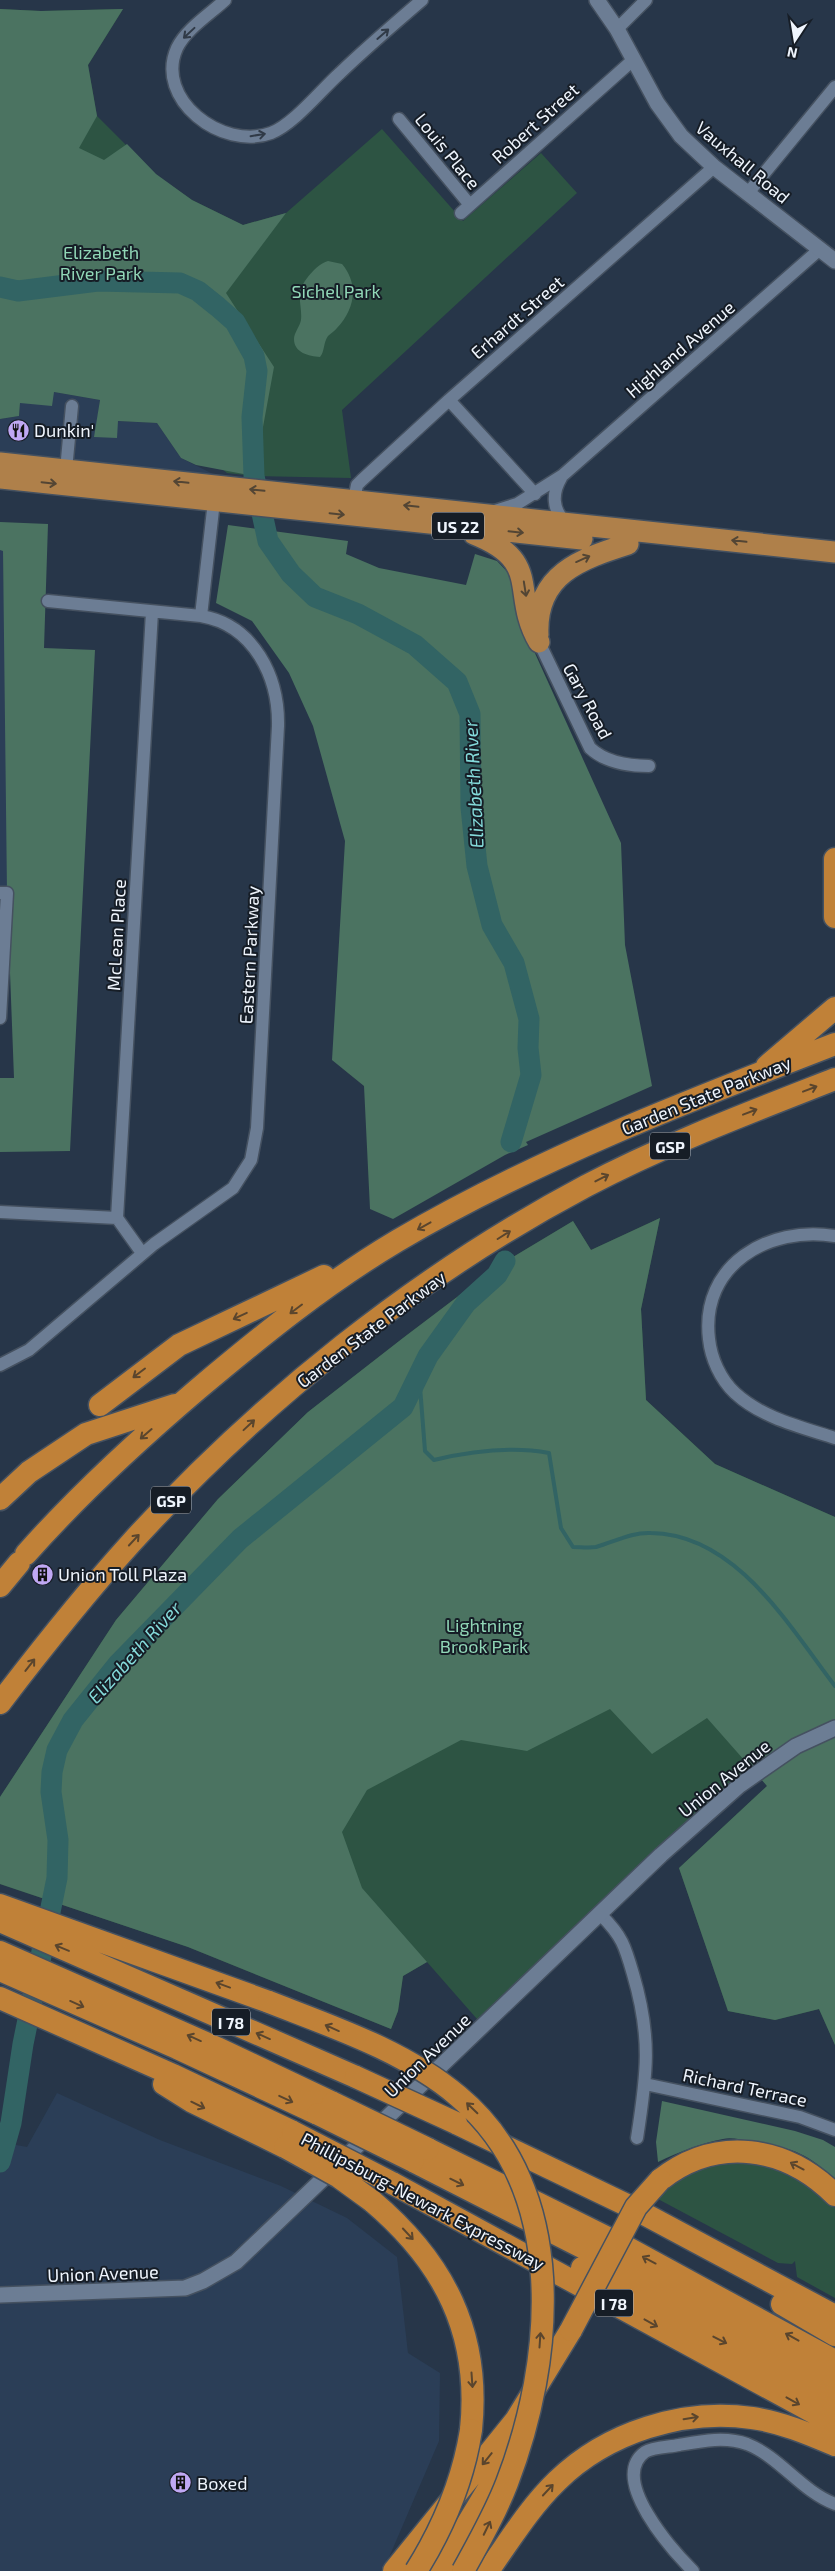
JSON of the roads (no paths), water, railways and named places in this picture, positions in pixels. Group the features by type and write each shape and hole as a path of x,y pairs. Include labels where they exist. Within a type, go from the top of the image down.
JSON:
{"highway":[{"name":"US 22","path":"0,463 66,470 226,497"},
{"name":"US 22","path":"0,478 226,497 287,500 354,500 833,555"},
{"name":"US 22","path":"287,500 455,526 628,544 833,555"},
{"path":"455,526 492,542 506,551 517,563 524,586 530,626 539,642"},
{"path":"539,642 538,625 544,600 561,574 583,559 628,544"},
{"path":"835,859 835,917"},
{"path":"759,1073 830,1011"},
{"name":"Garden State Parkway","path":"0,1586 22,1558 94,1481 183,1402 295,1310 394,1243 553,1159 633,1123 835,1044"},
{"name":"Garden State Parkway","path":"0,1703 104,1573 161,1510 222,1450 318,1366 370,1325 463,1261 559,1202 615,1172 674,1144 835,1079"},
{"path":"0,1480 22,1460 64,1435 179,1344 394,1243"},
{"path":"0,1499 29,1472 86,1434 183,1402"},
{"path":"0,1905 269,2002 393,2055 428,2074 448,2088 478,2114 498,2138 520,2177 529,2200 536,2227 542,2276 541,2328 536,2379 525,2429 507,2484 489,2525 463,2571"},
{"name":"I 78","path":"0,1921 356,2077 520,2153 640,2212 835,2316"},
{"name":"Phillipsburg-Newark Expressway","path":"0,1952 99,2004 421,2155 624,2246 835,2361"},
{"name":"Phillipsburg-Newark Expressway","path":"0,1970 99,2004"},
{"name":"Phillipsburg-Newark Expressway","path":"0,1998 98,2041 289,2140 392,2183 835,2424"},
{"path":"289,2140 372,2201 416,2243 429,2259 450,2297 469,2358 473,2400 471,2430 464,2464 433,2542 416,2571"},
{"path":"439,2571 535,2409 571,2330 636,2207 660,2180 686,2164 704,2157 734,2152 755,2153 793,2164 819,2180 835,2195"},
{"path":"520,2153 617,2216 699,2258 835,2335"},
{"name":"Phillipsburg-Newark Expressway","path":"421,2155 635,2274 835,2381"},
{"path":"392,2183 480,2216 835,2401"},
{"path":"394,2571 516,2420 571,2330"},
{"path":"488,2571 530,2512 557,2480 574,2466 609,2444 646,2428 690,2418 732,2416 774,2423 835,2445"}],"street":[{"path":"225,0 184,38 177,49 173,75 182,98 201,121 214,129 243,137 273,132 292,119 360,54 422,0"},
{"name":"Vauxhall Road","path":"597,0 617,29 668,120 696,152 835,260"},
{"path":"617,29 646,0"},
{"name":"Robert Street","path":"465,209 633,60"},
{"path":"748,193 835,87"},
{"name":"Louis Place","path":"400,119 465,209"},
{"name":"Erhardt Street","path":"354,500 357,485 362,480 449,400 714,167"},
{"name":"Highland Avenue","path":"476,513 510,508 563,476 820,249"},
{"path":"449,400 535,494"},
{"path":"66,470 72,406"},
{"name":"Highland Avenue","path":"563,476 556,486 554,499 559,515 566,523"},
{"path":"202,616 226,497"},
{"name":"Eastern Parkway","path":"0,1366 29,1350 142,1253 233,1188 251,1160 256,1144 279,709 272,680 250,641 223,621 202,616 48,601"},
{"name":"McLean Place","path":"118,1218 152,612"},
{"name":"Gary Road","path":"539,642 590,748 600,756 618,762 649,766"},
{"path":"0,1018 4,893"},
{"path":"0,1212 118,1218 142,1253"},
{"path":"834,1436 777,1418 760,1410 735,1392 725,1382 718,1367 710,1346 708,1329 710,1310 717,1284 724,1273 742,1257 790,1236 806,1233 835,1236"},
{"name":"Union Avenue","path":"0,2295 176,2289 193,2286 236,2262 601,1915 661,1855 740,1785 796,1746 835,1728"},
{"path":"601,1915 618,1932 642,2003 648,2043 645,2084 637,2138"},
{"name":"Richard Terrace","path":"645,2084 800,2117 835,2130"},
{"path":"690,2570 663,2537 634,2488 633,2473 638,2460 646,2452 702,2440 727,2440 746,2444 762,2452 816,2494 835,2504"}],"waterway":[{"name":"Elizabeth River","path":"0,287 18,291 98,281 180,283 198,291 218,307 235,322 254,356 257,371 252,417 254,476 268,541 291,574 315,597 358,614 415,645 457,682 470,714 471,807 477,866 492,925 514,963 529,1019 528,1048 531,1075 511,1142"},
{"name":"Elizabeth River","path":"0,2162 11,2123 23,2044 57,1878 58,1840 51,1792 52,1772 57,1750 73,1720 118,1664 240,1539 403,1407 428,1356 466,1303 497,1275 505,1261"},
{"path":"419,1374 425,1451 434,1460 492,1450 549,1453 561,1528 573,1547 596,1547 630,1536 651,1533 681,1537 709,1549 734,1566 758,1587 779,1611 835,1686"}],"place":[{"name":"Dunkin'","path":"18,430"},
{"name":"Union Toll Plaza","path":"42,1574"},
{"name":"Boxed","path":"181,2483"}],"park label":[{"name":"Elizabeth River Park","path":"101,262"},
{"name":"Sichel Park","path":"336,291"},
{"name":"Lightning Brook Park","path":"484,1635"}]}
